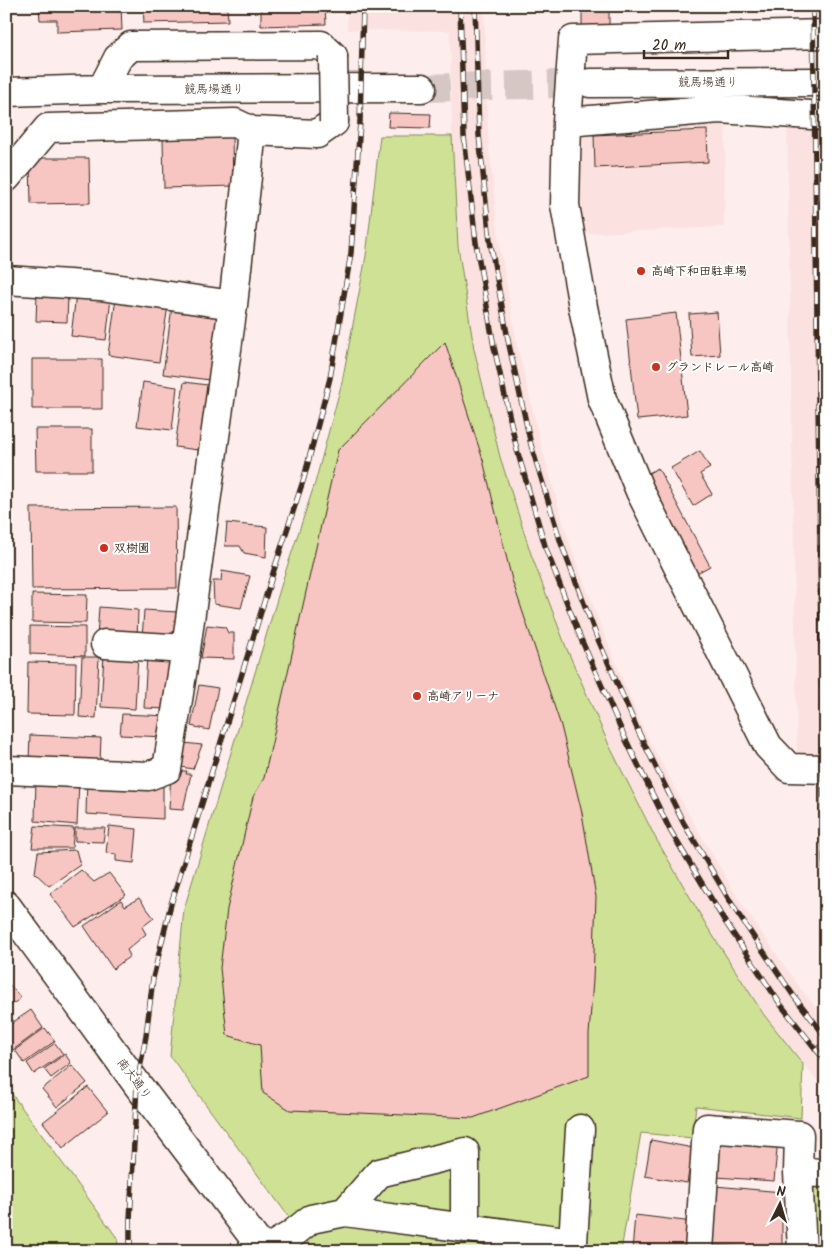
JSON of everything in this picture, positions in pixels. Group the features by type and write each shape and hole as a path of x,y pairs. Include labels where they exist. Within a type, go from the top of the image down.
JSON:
{"street":[{"path":"826,34 573,40 567,122 565,205 602,399 640,491 768,746 790,768 826,769"},
{"path":"6,178 48,128 235,123 252,131 317,134 334,122 333,56 321,45 131,46 118,58 102,89"},
{"name":"競馬場通り","path":"590,83 826,82"},
{"name":"競馬場通り","path":"6,92 102,89 422,88"},
{"path":"567,122 720,109 826,116"},
{"path":"6,770 148,776 167,769 186,649 233,305 252,131"},
{"path":"6,280 100,286 233,305"},
{"path":"104,644 186,649"},
{"name":"南大通り","path":"6,905 137,1084 264,1251"},
{"path":"699,1251 707,1128 799,1135 798,1172 802,1251"},
{"path":"264,1251 291,1235 311,1219 345,1212 573,1242 580,1129"},
{"path":"345,1212 379,1173 465,1152 465,1228"},
{"path":"798,1172 826,1173"}],"shaded area":[{"path":"347,6 484,6 488,135 499,240 517,344 541,444 569,542 644,730 691,818 743,906 801,989 826,1020 826,1092 764,1015 708,928 655,837 609,745 566,647 531,554 500,457 474,349 458,246 452,136 450,31 347,30"},
{"path":"726,120 724,227 581,234 574,205 576,131"},
{"path":"787,127 826,129 826,756 797,755"}],"green space":[{"name":"高崎アリーナ","path":"380,136 452,136 458,246 474,349 500,457 531,554 566,647 609,745 655,837 708,928 764,1015 803,1064 801,1118 696,1106 692,1138 641,1133 621,1251 314,1251 170,1056 184,909 284,576 315,483 342,382 366,256"},
{"path":"6,1086 118,1239 117,1251 6,1251"},
{"path":"810,1183 826,1183 826,1251 810,1251"}],"building":[{"path":"39,6 121,6 122,30 57,32 57,20 40,20"},
{"path":"143,6 227,6 228,21 144,23"},
{"path":"261,6 325,6 326,24 261,26"},
{"path":"582,6 609,6 609,28 582,28"},
{"path":"389,113 431,114 430,128 388,127"},
{"path":"707,130 708,162 595,168 594,135"},
{"path":"232,136 233,186 164,188 163,138"},
{"path":"30,158 89,158 90,203 31,204"},
{"path":"37,293 68,294 67,322 36,321"},
{"path":"76,294 111,298 106,340 71,336"},
{"path":"116,298 168,306 159,362 108,355"},
{"path":"172,307 218,313 210,380 163,374"},
{"path":"717,312 720,355 692,357 689,314"},
{"name":"グランドレール高崎","path":"676,313 687,415 637,420 626,319"},
{"path":"445,342 483,460 512,580 561,726 582,813 596,897 589,1035 589,1076 473,1118 290,1110 263,1093 260,1045 227,1035 220,968 227,909 253,797 264,778 338,450"},
{"path":"32,359 102,359 102,409 32,409"},
{"path":"143,382 177,387 172,430 137,426"},
{"path":"184,382 215,386 206,451 175,447"},
{"path":"35,429 92,429 92,471 36,471"},
{"path":"700,451 710,468 700,474 712,494 693,506 671,468"},
{"path":"658,468 710,566 697,573 645,475"},
{"name":"双樹園","path":"176,507 177,588 32,589 31,508"},
{"path":"227,523 267,527 266,557 244,553 240,546 225,546"},
{"path":"222,571 250,576 241,608 214,604 213,581 221,581"},
{"path":"32,594 87,595 86,623 32,622"},
{"path":"99,607 138,610 137,639 97,637"},
{"path":"144,610 178,612 177,641 142,639"},
{"path":"207,625 225,627 228,633 234,633 234,659 201,658"},
{"path":"30,626 85,627 85,656 30,654"},
{"path":"104,653 138,655 135,709 101,707"},
{"path":"147,656 171,657 168,709 144,708"},
{"path":"82,657 99,657 96,718 79,717"},
{"path":"28,662 76,663 75,715 27,714"},
{"path":"199,685 218,688 209,730 191,726"},
{"path":"122,714 168,716 166,737 120,735"},
{"path":"30,735 101,738 100,762 29,759"},
{"path":"184,743 202,745 193,769 181,767"},
{"path":"171,771 187,771 186,774 191,774 183,810 169,809"},
{"path":"87,777 163,781 163,819 86,814"},
{"path":"36,778 79,781 77,825 35,821"},
{"path":"35,826 74,828 72,848 32,848"},
{"path":"109,826 137,829 134,863 116,861 116,854 106,853"},
{"path":"75,828 105,828 103,842 75,841"},
{"path":"76,850 80,865 49,886 35,873 38,852"},
{"path":"81,870 94,882 109,873 126,895 75,927 50,894"},
{"path":"139,898 154,918 142,927 146,934 127,950 130,956 113,969 84,926 121,900 125,906"},
{"path":"9,984 21,998 6,1009 6,986"},
{"path":"31,1010 43,1028 13,1050 6,1041 6,1027"},
{"path":"45,1028 55,1041 24,1063 15,1050"},
{"path":"55,1043 63,1054 34,1074 27,1063"},
{"path":"65,1054 71,1063 51,1078 44,1069"},
{"path":"72,1065 87,1083 57,1107 42,1089"},
{"path":"88,1087 108,1112 63,1148 43,1122"},
{"path":"718,1135 778,1139 774,1181 716,1177"},
{"path":"651,1140 693,1148 687,1183 645,1176"},
{"path":"715,1186 782,1192 782,1249 712,1245"},
{"path":"635,1215 693,1222 689,1251 632,1251"}],"tunnel":[{"path":"422,88 590,83"}],"railway":[{"path":"130,1251 137,1084 146,1036 153,978 171,904 304,478 330,378 351,253 360,122 363,6"},
{"path":"460,6 464,136 476,243 494,347 517,450 546,549 581,639 625,738 670,830 724,920 781,1005 826,1062"},
{"path":"475,6 479,135 490,241 509,345 531,445 561,543 596,635 639,733 683,822 736,911 793,995 826,1037"},
{"path":"813,6 826,1025"}],"place":[{"name":"高崎下和田駐車場","path":"641,271"},
{"name":"グランドレール高崎","path":"656,367"},
{"name":"双樹園","path":"104,548"},
{"name":"高崎アリーナ","path":"417,696"}]}
